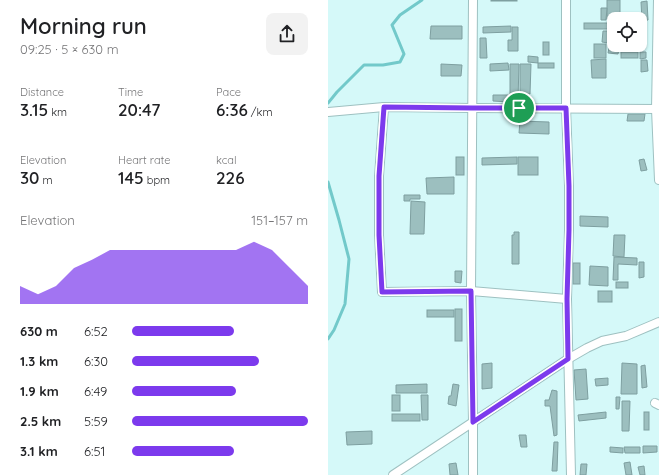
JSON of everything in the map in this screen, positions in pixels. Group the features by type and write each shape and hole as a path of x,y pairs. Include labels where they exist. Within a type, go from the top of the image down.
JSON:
{"street":[{"path":"473,0 471,291 473,475"},
{"path":"566,0 566,108 569,186 567,299 571,475"},
{"path":"658,0 657,109 659,180"},
{"path":"384,107 379,176 379,235 382,292 471,291 567,299"},
{"path":"328,112 384,107 657,109"},
{"path":"393,475 568,359 587,348 602,342 626,336 659,322"}],"building":[{"path":"517,0 517,1 491,1"},
{"path":"607,0 620,0 620,12 607,12"},
{"path":"647,1 648,20 647,12 642,12 641,2"},
{"path":"601,8 607,8 606,20 601,20"},
{"path":"584,23 607,23 607,29 584,29"},
{"path":"431,26 462,26 462,39 430,39"},
{"path":"511,26 511,32 483,33 483,27"},
{"path":"512,27 518,27 518,51 508,51 508,40 512,40"},
{"path":"603,31 607,31 607,43 602,42"},
{"path":"480,38 486,38 487,58 480,58"},
{"path":"543,42 549,42 549,55 543,55"},
{"path":"594,44 606,44 606,58 594,58"},
{"path":"608,52 618,52 618,54"},
{"path":"621,52 638,52 638,58 621,58"},
{"path":"640,52 646,52 646,58 640,59"},
{"path":"528,56 538,57 538,63 528,62"},
{"path":"606,59 606,78 592,78 591,60"},
{"path":"641,60 647,60 648,71 641,72"},
{"path":"508,63 509,70 490,71 490,64"},
{"path":"538,63 554,63 554,68 538,68"},
{"path":"441,64 462,65 461,76 441,76"},
{"path":"510,64 519,64 518,100 510,100"},
{"path":"520,64 531,64 530,94 520,93"},
{"path":"493,95 509,95 509,102 493,101"},
{"path":"628,114 645,114 644,121 627,121"},
{"path":"520,121 549,122 549,134 519,133"},
{"path":"456,157 464,157 464,175 456,175"},
{"path":"517,157 517,164 482,165 482,158"},
{"path":"518,157 538,157 538,175 518,175"},
{"path":"644,159 647,170 641,171 639,160"},
{"path":"454,177 454,194 427,194 426,178"},
{"path":"404,195 420,195 420,199 410,199 410,201 404,201"},
{"path":"411,201 425,202 424,234 410,234"},
{"path":"580,216 608,217 608,227 580,226"},
{"path":"514,232 519,232 519,264 512,264 512,235 514,235"},
{"path":"614,235 625,235 624,257 613,256"},
{"path":"614,257 637,258 637,265 618,264 618,280 613,280"},
{"path":"639,262 644,262 644,277 639,278"},
{"path":"573,263 580,263 580,284 573,284"},
{"path":"590,266 608,267 608,286 589,285"},
{"path":"455,271 462,271 461,283 455,282"},
{"path":"616,282 628,282 628,288 616,288"},
{"path":"598,291 612,291 612,302 598,302"},
{"path":"455,309 462,309 462,341 455,341"},
{"path":"427,310 454,310 454,317 427,317"},
{"path":"492,363 492,388 482,389 482,364"},
{"path":"622,363 637,364 637,394 621,394"},
{"path":"645,365 647,387 642,388 641,366"},
{"path":"586,369 588,399 576,400 574,370"},
{"path":"608,378 608,385 596,386 595,379"},
{"path":"427,384 427,393 396,393 396,385"},
{"path":"453,384 459,385 456,406 448,404"},
{"path":"552,390 557,391 557,435 554,436 550,406 545,406 545,400 549,400"},
{"path":"392,395 400,395 400,411 392,411"},
{"path":"421,395 428,395 428,420 422,420"},
{"path":"616,397 620,397 619,409 616,409"},
{"path":"622,401 630,401 629,431 622,431"},
{"path":"606,412 606,418 579,421 578,415"},
{"path":"644,412 649,412 649,430 644,430"},
{"path":"392,414 420,414 420,421 392,421"},
{"path":"372,431 372,444 347,445 346,432"},
{"path":"519,435 526,435 527,447 521,447"},
{"path":"554,442 558,442 557,471 552,471"},
{"path":"643,446 657,446 657,452 643,453"},
{"path":"610,447 623,448 623,453 610,452"},
{"path":"624,447 640,447 640,453 625,453"},
{"path":"630,462 632,475 626,475 624,463"},
{"path":"456,463 458,475 450,475 449,464"},
{"path":"581,464 587,464 586,475 580,475"},
{"path":"644,466 645,475 640,475 638,467"}],"waterway":[{"path":"328,103 364,65 383,65 400,62 404,54 392,25 400,15 422,0"},
{"path":"328,182 349,259 345,304 334,330 328,339"}],"route":[{"path":"384,107 519,108 566,108 569,186 567,299 568,359 473,422 471,291 382,292 379,235 379,176 384,107"}]}
